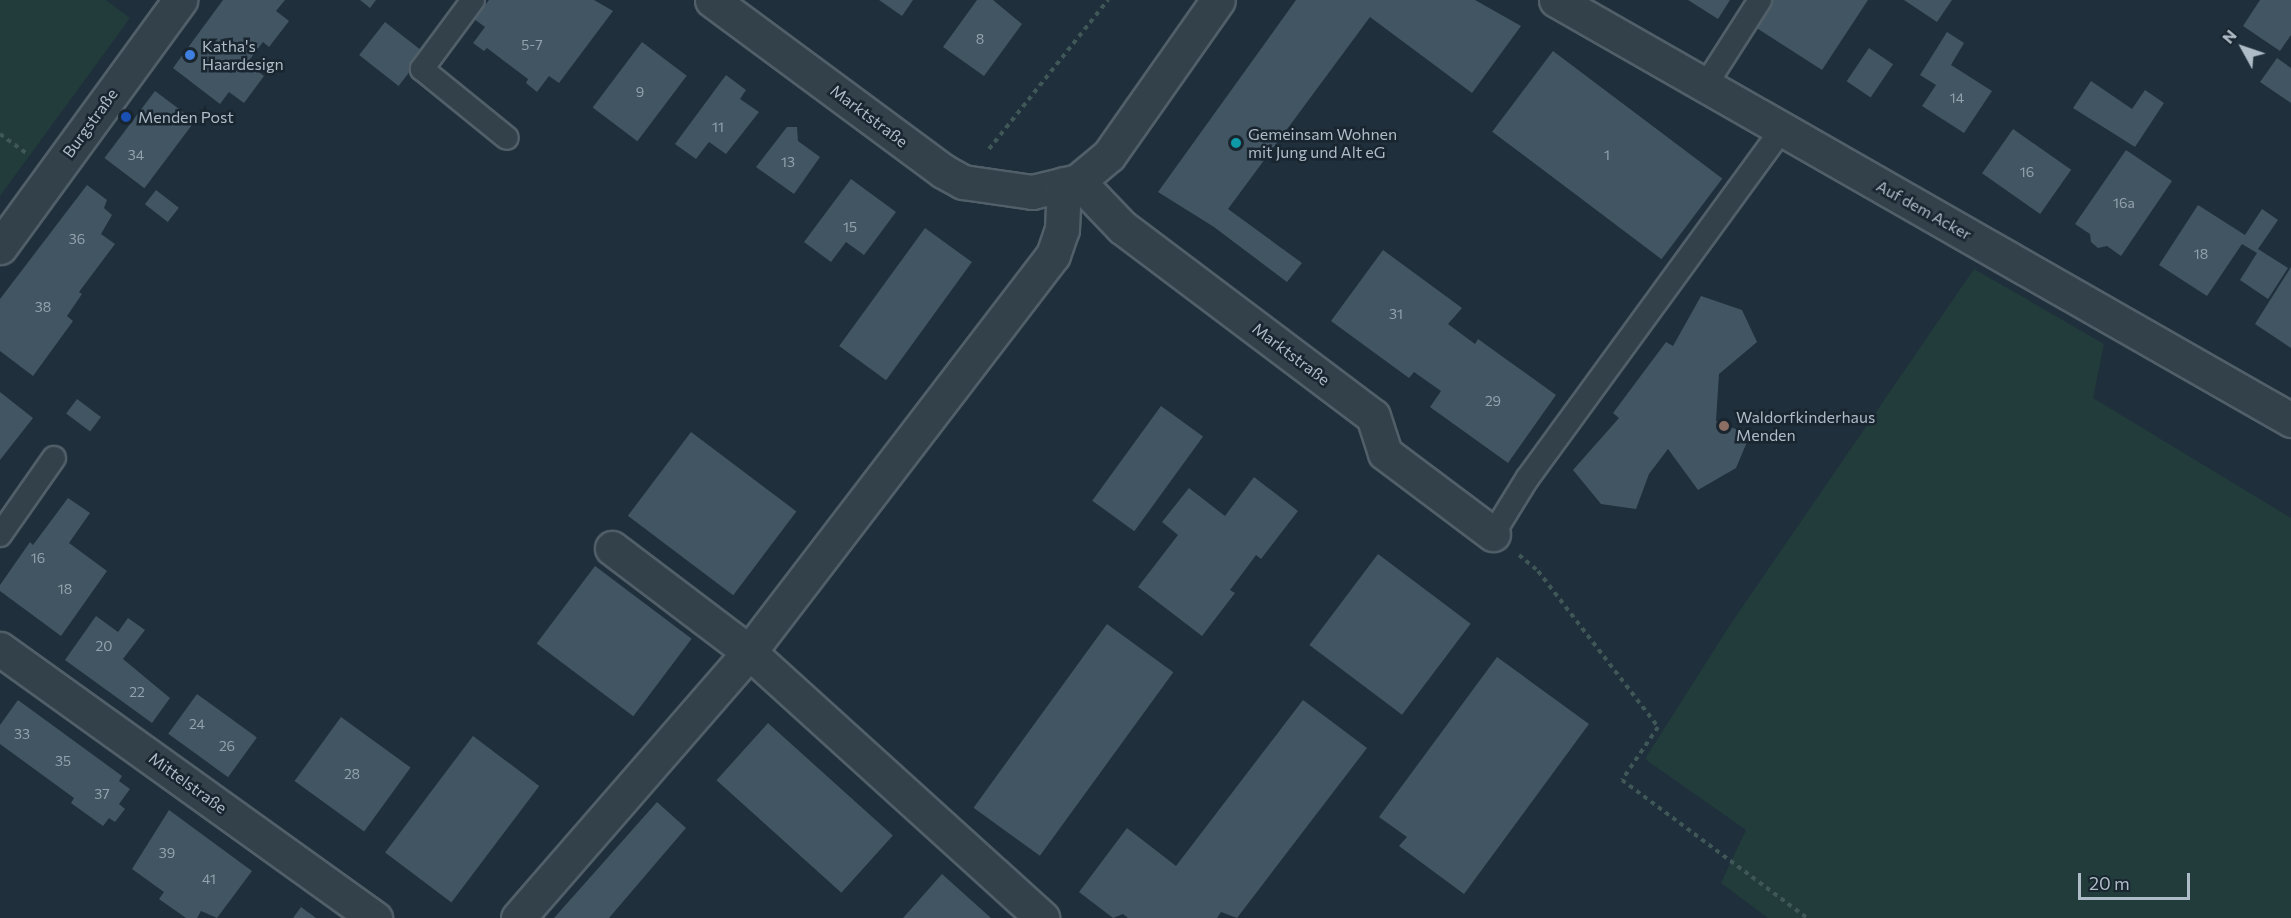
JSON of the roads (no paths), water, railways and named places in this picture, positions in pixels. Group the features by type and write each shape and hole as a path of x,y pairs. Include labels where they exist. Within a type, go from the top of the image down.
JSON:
{"street":[{"name":"Burgstraße","path":"0,246 180,0"},
{"name":"Marktstraße","path":"712,0 963,182 1032,192 1071,183 1109,155 1218,0"},
{"name":"Auf dem Acker","path":"1556,0 1781,131 2291,420"},
{"name":"Marktstraße","path":"1071,183 1122,227 1374,416 1386,453 1493,534"},
{"path":"518,918 749,652 1053,255 1062,229 1071,183"},
{"path":"612,548 749,652 1042,918"},
{"name":"Mittelstraße","path":"0,649 375,918"}],"lane":[{"path":"473,0 422,69 507,138"},
{"path":"1705,86 1760,0"},
{"path":"1493,534 1527,479 1781,131"},
{"path":"0,536 54,458"}],"place":[{"name":"Katha's Haardesign","path":"190,55"},
{"name":"Menden Post","path":"126,117"},
{"name":"Gemeinsam Wohnen mit Jung und Alt eG","path":"1236,143"},
{"name":"Waldorfkinderhaus Menden","path":"1724,426"}]}
